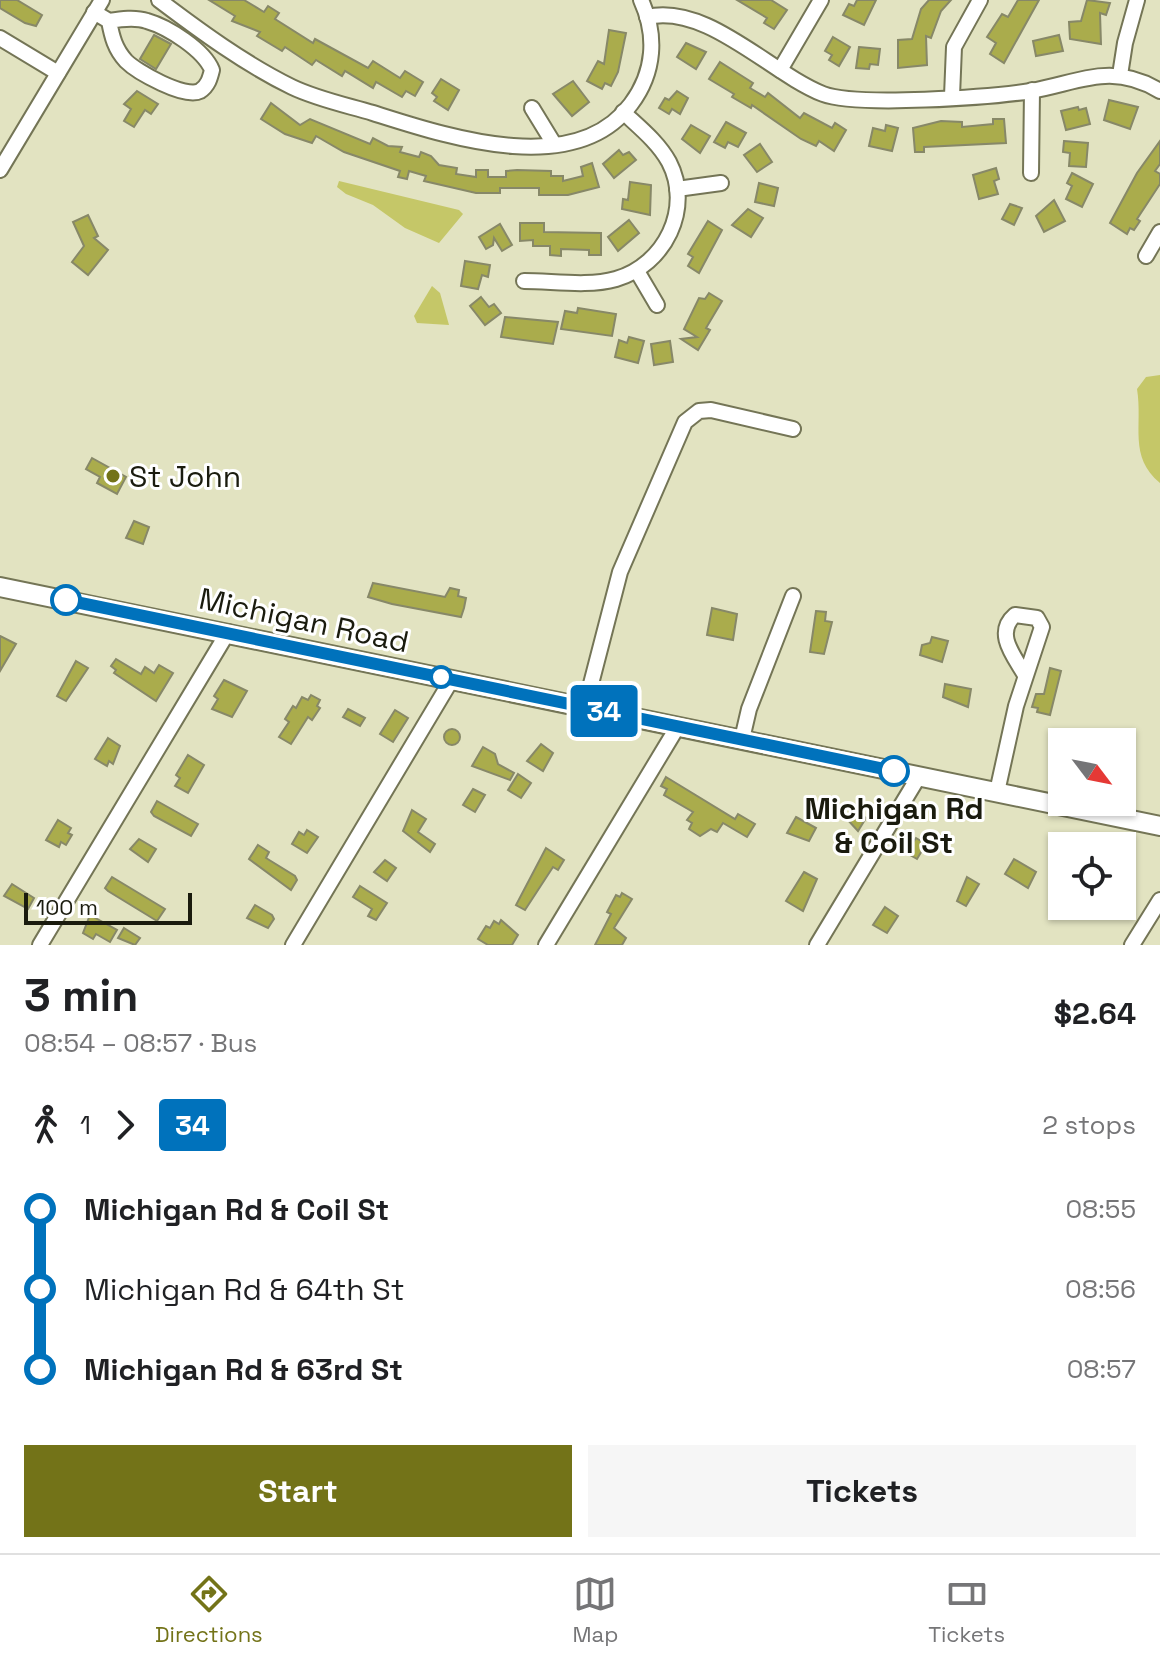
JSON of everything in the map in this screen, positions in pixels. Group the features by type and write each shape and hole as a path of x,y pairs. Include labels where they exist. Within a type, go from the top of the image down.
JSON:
{"main road":[{"name":"Michigan Road","path":"0,587 1160,826"}],"street":[{"path":"159,0 198,29 302,91 466,142 554,144 594,134 623,112 648,73 652,48 641,0"},
{"path":"780,70 821,0"},
{"path":"952,96 954,47 980,0"},
{"path":"1120,75 1137,0"},
{"path":"0,170 98,6 109,21 113,43 140,71 188,93 200,91 208,82 212,70 208,59 162,28 147,20 109,21"},
{"path":"647,17 669,15 691,19 818,92 840,99 1032,90 1095,75 1120,75 1160,91"},
{"path":"0,38 58,73"},
{"path":"1031,173 1032,90"},
{"path":"532,108 554,144"},
{"path":"524,281 604,281 637,271 655,255 669,236 678,205 677,189 664,154 623,112"},
{"path":"677,189 721,183"},
{"path":"1146,256 1160,232"},
{"path":"637,271 657,305"},
{"path":"585,707 620,572 685,422 699,411 711,410 793,429"},
{"path":"742,739 749,709 793,596"},
{"path":"40,945 228,632"},
{"path":"997,792 1025,675"},
{"path":"293,945 452,679"},
{"path":"546,945 678,726"},
{"path":"817,945 919,776"},
{"path":"1132,945 1160,900"}],"shaded area":[{"path":"339,181 459,210 463,214 439,243 405,228 373,205 346,194 337,187"},
{"path":"432,286 440,293 449,325 417,323 414,316"},
{"path":"1160,375 1160,483 1150,473 1140,451 1137,389 1146,377"}],"building":[{"path":"0,0 17,0 42,15 36,26 25,23 0,8"},
{"path":"209,0 244,0 264,12 268,6 279,13 275,19 313,43 315,39 368,68 373,61 400,78 405,71 423,82 415,96 406,91 402,97 376,82 373,88 345,71 342,76 316,60 312,65 285,47 282,51 257,36 260,32 232,21 235,16"},
{"path":"737,0 771,0 787,10 774,29 764,23 767,18"},
{"path":"857,0 876,0 864,25 843,15 849,4 854,6"},
{"path":"929,0 951,0 941,11 931,38 926,36 927,65 898,68 898,40 912,39 921,9"},
{"path":"1018,0 1039,0 1004,63 990,54 996,43 987,37 1002,14 1008,17"},
{"path":"1087,0 1110,3 1106,15 1100,13 1101,44 1070,39 1069,22 1081,21"},
{"path":"609,30 626,33 618,72 611,86 605,83 602,89 587,81 598,61 604,64"},
{"path":"154,35 171,44 156,69 140,59"},
{"path":"1059,35 1063,51 1036,56 1033,41"},
{"path":"833,37 850,47 839,66 829,60 832,55 825,51"},
{"path":"686,43 706,52 696,69 677,57"},
{"path":"859,47 880,49 878,65 870,64 869,69 856,68"},
{"path":"720,62 753,83 750,88 765,97 768,93 800,118 804,113 832,128 835,123 846,130 834,151 819,141 816,146 801,139 752,105 751,108 732,97 734,94 709,79"},
{"path":"441,79 459,90 448,110 434,101 437,97 432,93"},
{"path":"573,81 589,102 572,116 553,94"},
{"path":"137,91 158,104 151,114 145,110 134,127 124,121 131,109 124,104"},
{"path":"677,91 688,98 680,114 672,109 669,114 659,108 665,98 669,100"},
{"path":"1109,100 1138,107 1130,129 1104,120"},
{"path":"271,103 300,125 310,119 370,144 373,138 388,146 402,147 400,152 419,157 421,152 431,156 439,165 457,168 456,174 476,177 476,170 488,170 488,177 506,177 506,171 551,171 551,176 563,176 563,181 583,176 581,167 592,163 599,187 568,195 539,195 539,188 500,188 500,193 476,193 424,181 426,176 409,171 407,179 398,177 400,171 344,152 316,136 312,143 285,134 261,119"},
{"path":"1078,107 1079,110 1086,108 1090,124 1066,130 1061,111"},
{"path":"993,119 1004,119 1006,143 924,147 924,152 915,152 913,128 941,121 962,122 962,127 993,124"},
{"path":"726,122 746,133 738,147 728,142 725,148 714,142"},
{"path":"691,125 710,136 700,153 682,139"},
{"path":"886,125 898,128 892,151 869,146 873,128 885,131"},
{"path":"1064,141 1088,143 1086,167 1069,166 1070,153 1063,152"},
{"path":"1160,141 1160,164 1155,171 1160,174 1160,184 1137,219 1140,221 1127,234 1110,223 1137,173"},
{"path":"760,144 772,162 757,172 744,155"},
{"path":"619,150 623,155 629,152 636,160 614,178 603,164"},
{"path":"996,168 999,179 994,181 998,194 979,199 973,175"},
{"path":"1072,173 1093,184 1082,207 1066,199 1072,186 1067,183"},
{"path":"630,182 651,185 650,215 622,209 623,199 628,200"},
{"path":"759,183 778,188 774,206 755,202"},
{"path":"1054,200 1065,221 1044,232 1036,216"},
{"path":"1010,204 1022,208 1014,225 1002,219"},
{"path":"748,209 763,218 751,237 732,225"},
{"path":"88,215 98,236 94,238 108,250 88,275 72,262 84,246 73,222"},
{"path":"629,220 639,233 618,251 608,237"},
{"path":"708,221 722,230 699,273 688,266 693,257 688,254"},
{"path":"520,223 544,223 544,232 601,233 601,255 589,255 589,250 561,249 561,256 550,255 550,246 533,246 533,240 520,241"},
{"path":"500,224 512,245 502,251 494,238 493,245 486,249 479,237"},
{"path":"465,261 490,265 488,277 482,275 478,289 461,286"},
{"path":"709,293 722,301 706,328 710,330 698,350 681,339 697,337 684,329 699,298 705,299"},
{"path":"481,297 489,307 494,304 501,313 485,325 470,306"},
{"path":"578,308 616,314 612,336 561,329 565,311 577,313"},
{"path":"505,317 558,322 553,344 501,337"},
{"path":"629,337 644,341 638,363 615,357 619,340 627,343"},
{"path":"670,341 673,362 654,365 651,344"},
{"name":"St John","path":"92,458 126,477 117,494 97,483 100,477 86,469"},
{"path":"134,521 149,527 143,544 126,538"},
{"path":"373,583 445,597 450,588 459,590 458,596 466,598 464,608 461,617 392,604 368,597"},
{"path":"712,608 737,614 733,640 707,635"},
{"path":"816,611 826,612 825,621 832,622 824,654 810,652"},
{"path":"0,636 16,644 0,671"},
{"path":"932,637 948,641 942,662 920,655 922,645 930,643"},
{"path":"116,659 141,674 145,667 154,673 159,665 173,673 156,701 114,673 116,670 111,666"},
{"path":"76,661 88,668 66,701 57,696"},
{"path":"1050,668 1061,671 1050,715 1037,712 1038,708 1032,707 1036,694 1044,694"},
{"path":"224,680 247,691 232,717 212,709 218,699 214,696"},
{"path":"945,684 971,689 968,707 943,697"},
{"path":"311,695 320,700 317,706 320,708 312,720 308,717 291,744 279,737 289,722 285,719 302,697 308,700"},
{"path":"348,709 365,718 360,726 343,717"},
{"path":"395,710 408,718 393,742 380,734"},
{"path":"449,729 455,729 460,737 458,743 449,745 444,740 444,734"},
{"path":"108,738 120,746 113,764 109,761 107,766 95,759"},
{"path":"541,744 553,753 543,771 527,761"},
{"path":"483,747 495,754 498,764 514,773 510,780 472,766"},
{"path":"188,755 204,765 188,793 175,786 180,778 176,775"},
{"path":"518,774 531,783 521,798 508,790"},
{"path":"666,777 735,819 738,814 755,824 747,837 723,823 717,832 711,829 700,836 689,829 692,823 687,820 693,812 664,795 667,789 661,786"},
{"path":"473,789 485,795 475,812 463,805"},
{"path":"157,801 198,824 191,836 154,816 151,812"},
{"path":"853,809 866,818 858,831 847,819"},
{"path":"412,810 426,819 418,832 435,844 430,852 403,831"},
{"path":"796,817 816,828 809,841 787,833"},
{"path":"58,820 71,828 68,833 72,835 66,845 61,842 59,847 46,840"},
{"path":"307,830 318,837 307,853 292,844 299,832 304,835"},
{"path":"902,837 914,841 916,838 926,844 917,859 896,847"},
{"path":"139,839 156,849 148,862 130,849"},
{"path":"258,845 269,852 266,858 295,876 297,880 291,890 249,859"},
{"path":"546,848 564,860 558,870 553,867 525,910 516,905"},
{"path":"1014,859 1036,872 1028,888 1005,874"},
{"path":"385,860 396,868 387,881 374,872"},
{"path":"804,872 817,879 803,911 786,901"},
{"path":"112,877 165,909 157,921 108,891 105,888"},
{"path":"967,877 979,884 966,906 957,901"},
{"path":"12,884 34,898 28,909 4,896"},
{"path":"360,886 387,903 376,920 368,916 372,909 353,897"},
{"path":"622,893 632,899 614,928 626,938 622,945 595,945 611,914 607,912 616,895 620,897"},
{"path":"255,905 272,915 274,919 268,928 247,918"},
{"path":"885,907 898,916 887,933 873,925"},
{"path":"90,915 117,930 110,942 96,934 93,939 83,933"},
{"path":"501,920 518,935 512,945 488,945 478,939 486,926 490,928 494,921 499,924"},
{"path":"124,928 140,938 135,945 118,938"}],"bus line":[{"name":"34","path":"66,600 894,771"}],"place":[{"name":"St John","path":"113,476"},
{"name":"Michigan Rd & Coil St","path":"894,771"}]}
